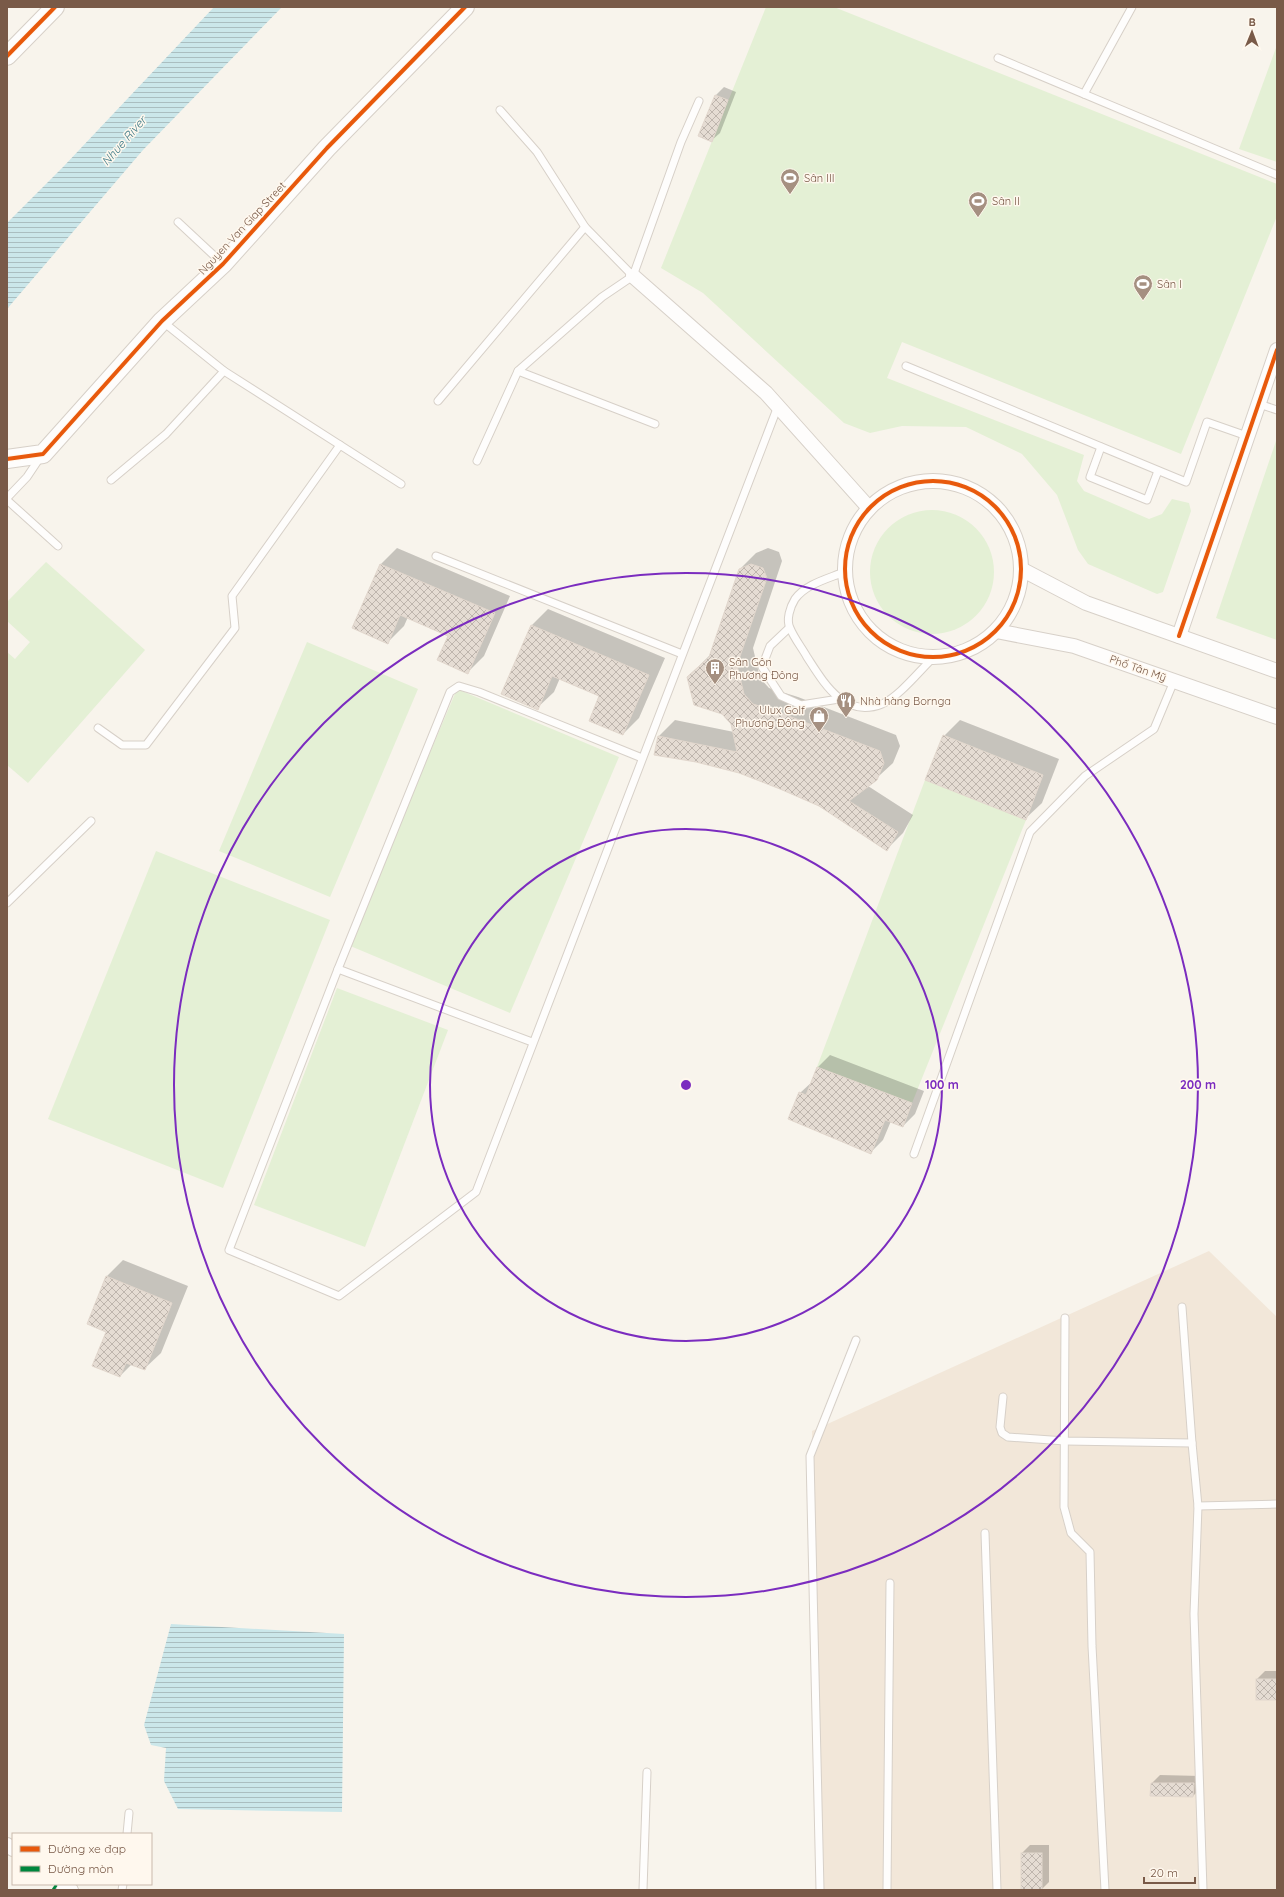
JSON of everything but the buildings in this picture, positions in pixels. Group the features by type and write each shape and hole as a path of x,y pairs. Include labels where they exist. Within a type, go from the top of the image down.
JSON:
{"street":[{"path":"7,56 55,7"},
{"name":"Nguyen Van Giap Street","path":"43,454 63,429 162,321 223,264 327,148 465,7"},
{"path":"633,276 766,393 869,508"},
{"path":"1179,636 1277,350"},
{"path":"7,459 43,454"},
{"path":"922,481 952,483 979,494 1002,514 1016,540 1022,569 1019,592 1010,613 996,631 978,645 957,654 934,657 907,654 882,641 862,622 849,598 844,572 846,548 855,527 869,508 893,490 922,481"},
{"path":"1022,569 1086,603 1277,671"},
{"name":"Phố Tân Mỹ","path":"996,631 1074,646 1277,717"}],"lane":[{"path":"1084,94 1132,7"},
{"path":"998,58 1277,175"},
{"path":"477,461 518,371 602,297 633,276 681,142 699,102"},
{"path":"500,110 537,152 585,227 633,276"},
{"path":"178,222 223,264"},
{"path":"438,401 585,227"},
{"path":"162,321 224,372 401,484"},
{"path":"906,366 1186,482 1207,422 1247,436"},
{"path":"518,371 655,424"},
{"path":"111,480 166,434 224,372"},
{"path":"1258,404 1277,410"},
{"path":"642,758 479,692 459,686 450,692 338,970 229,1250 339,1296 476,1192 532,1042 642,758 778,406"},
{"path":"98,728 122,745 146,745 235,628 232,596 340,445"},
{"path":"1101,447 1090,477 1147,500 1158,470"},
{"path":"43,454 27,477 7,499 58,546"},
{"path":"436,556 682,654"},
{"path":"844,572 805,588 794,600 789,613 789,628 826,687 839,699 852,706 881,704 892,698 934,657"},
{"path":"789,628 770,646 762,666 781,696 801,706 839,699"},
{"path":"914,1154 1030,832 1085,776 1154,729 1174,680"},
{"path":"7,903 91,822"},
{"path":"338,970 532,1042"},
{"path":"1182,1307 1198,1506 1194,1614 1203,1890"},
{"path":"1065,1318 1064,1507 1071,1533 1090,1552 1092,1646 1105,1890"},
{"path":"820,1890 810,1456 856,1340"},
{"path":"1003,1396 1000,1426 1002,1433 1008,1437 1018,1439 1065,1441 1192,1443"},
{"path":"1198,1506 1277,1504"},
{"path":"985,1532 997,1890"},
{"path":"887,1890 890,1583"},
{"path":"643,1890 647,1772"},
{"path":"127,1833 129,1814"}],"shaded area":[{"path":"1209,1251 1277,1317 1277,1890 824,1890 812,1431"}],"green space":[{"path":"766,7 834,7 1277,184 1277,216 1181,454 902,342 887,378 1084,455 1077,481 1084,491 1149,519 1162,514 1172,499 1189,503 1191,511 1163,592 1157,594 1088,564 1078,550 1057,495 1022,454 966,427 902,426 870,433 844,423 703,293 661,268"},
{"path":"1277,45 1277,162 1239,149"},
{"path":"1277,438 1277,640 1216,618"},
{"path":"932,510 956,514 967,520 976,528 984,537 990,548 994,572 990,596 984,607 976,616 967,624 956,630 932,634 908,630 897,624 888,616 880,607 874,596 870,572 874,548 880,537 888,528 897,520 908,514"},
{"path":"46,562 145,650 28,783 7,765 7,652 15,659 30,642 7,621 7,602"},
{"path":"307,642 418,689 330,897 219,851"},
{"path":"457,689 619,757 510,1013 348,945"},
{"path":"925,780 1026,820 912,1103 817,1067"},
{"path":"156,851 330,920 223,1188 48,1119"},
{"path":"337,988 448,1030 365,1247 254,1205"}],"water":[{"name":"Nhue River","path":"214,7 282,7 143,150 7,309 7,223 64,166"},
{"path":"171,1624 344,1634 342,1812 178,1809 164,1781 166,1748 151,1745 144,1725"}],"marked path":[{"path":"53,1890 56,1885"}],"cycle path":[{"path":"7,56 55,7"},
{"path":"7,459 43,454 162,321 223,264 327,148 465,7"},
{"path":"1179,636 1277,350"},
{"path":"933,481 950,483 967,488 989,501 1001,513 1014,535 1019,552 1021,569 1019,586 1014,603 1001,625 989,637 967,650 950,655 933,657 916,655 899,650 877,637 865,625 852,603 847,586 845,569 847,552 852,535 865,513 877,501 899,488 916,483 933,481"}],"place":[{"name":"Sân III","path":"790,195"},
{"name":"Sân II","path":"978,218"},
{"name":"Sân I","path":"1143,301"},
{"name":"Sân Gôn Phương Đông","path":"715,685"},
{"name":"Nhà hàng Bornga","path":"846,718"},
{"name":"Ulux Golf Phương Đông","path":"819,733"}]}
